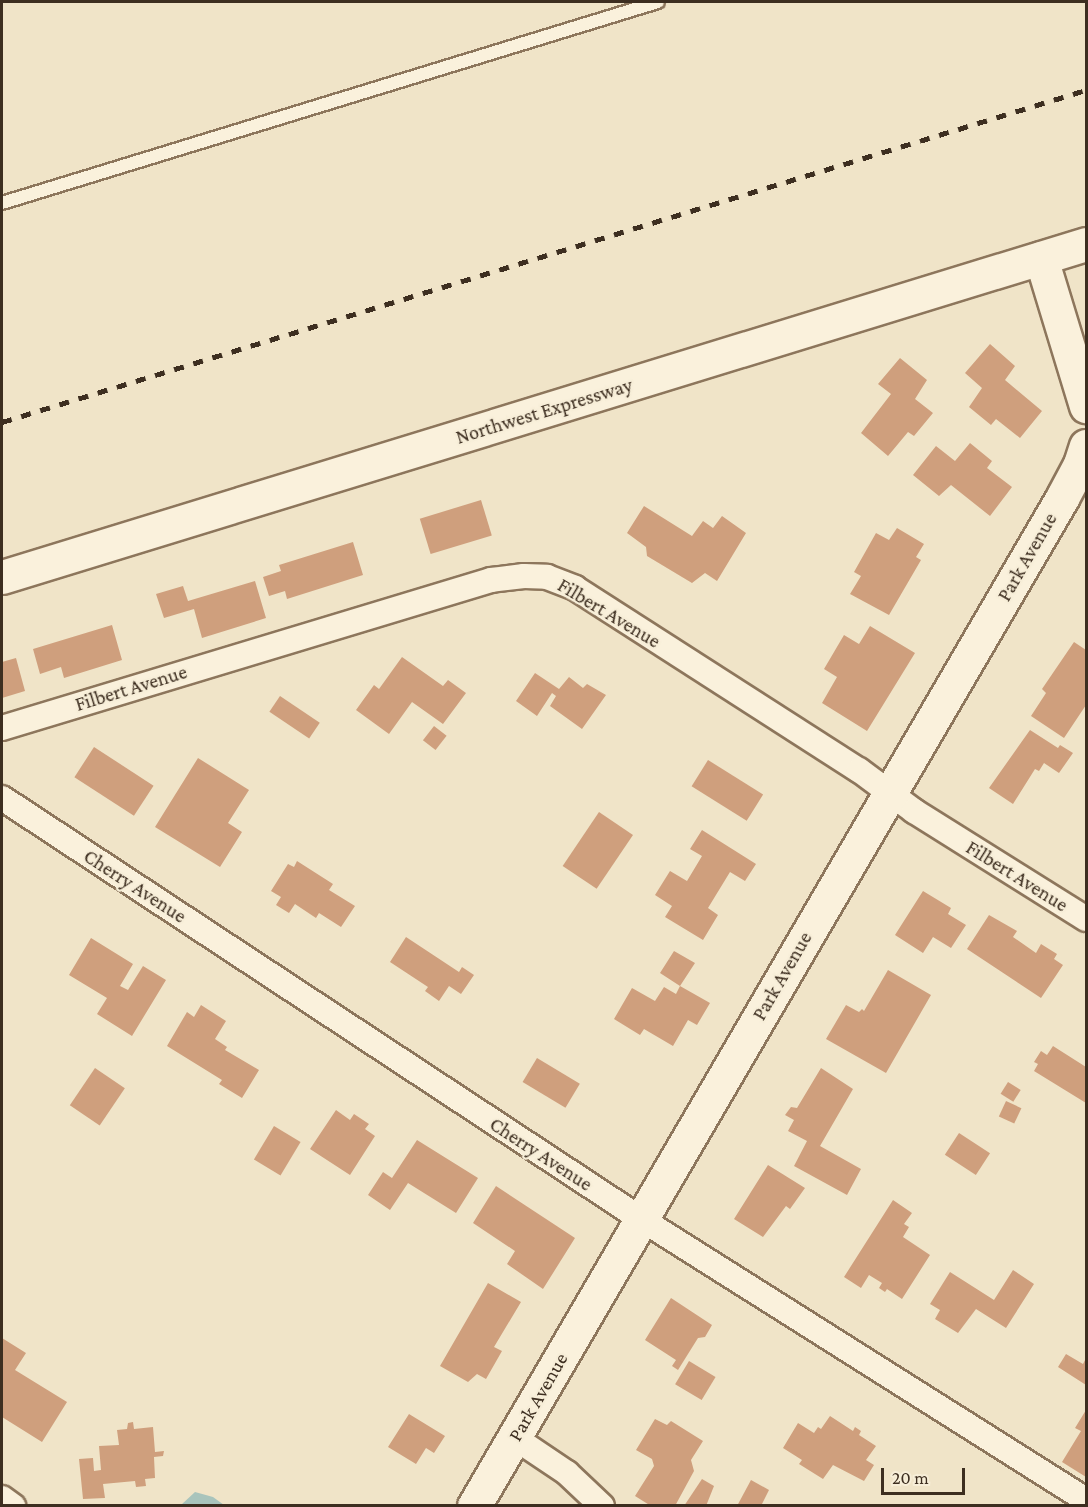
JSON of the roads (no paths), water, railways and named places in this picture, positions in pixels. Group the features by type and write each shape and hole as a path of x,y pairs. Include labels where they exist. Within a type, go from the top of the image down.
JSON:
{"street":[{"name":"Northwest Expressway","path":"2,577 1086,244"},
{"path":"1041,258 1082,370 1086,406"},
{"name":"Park Avenue","path":"474,1506 1062,498 1080,464 1086,446"},
{"name":"Filbert Avenue","path":"2,728 491,580 524,576 548,578 575,588 1086,919"},
{"name":"Cherry Avenue","path":"2,798 641,1219 1086,1500"},
{"path":"515,1438 567,1473 602,1506"},
{"path":"2,1498 13,1506"}],"lane":[{"path":"2,203 658,2"}],"water":[{"path":"195,1492 213,1497 224,1505 181,1505"}],"railway":[{"path":"2,422 1086,90"}]}
